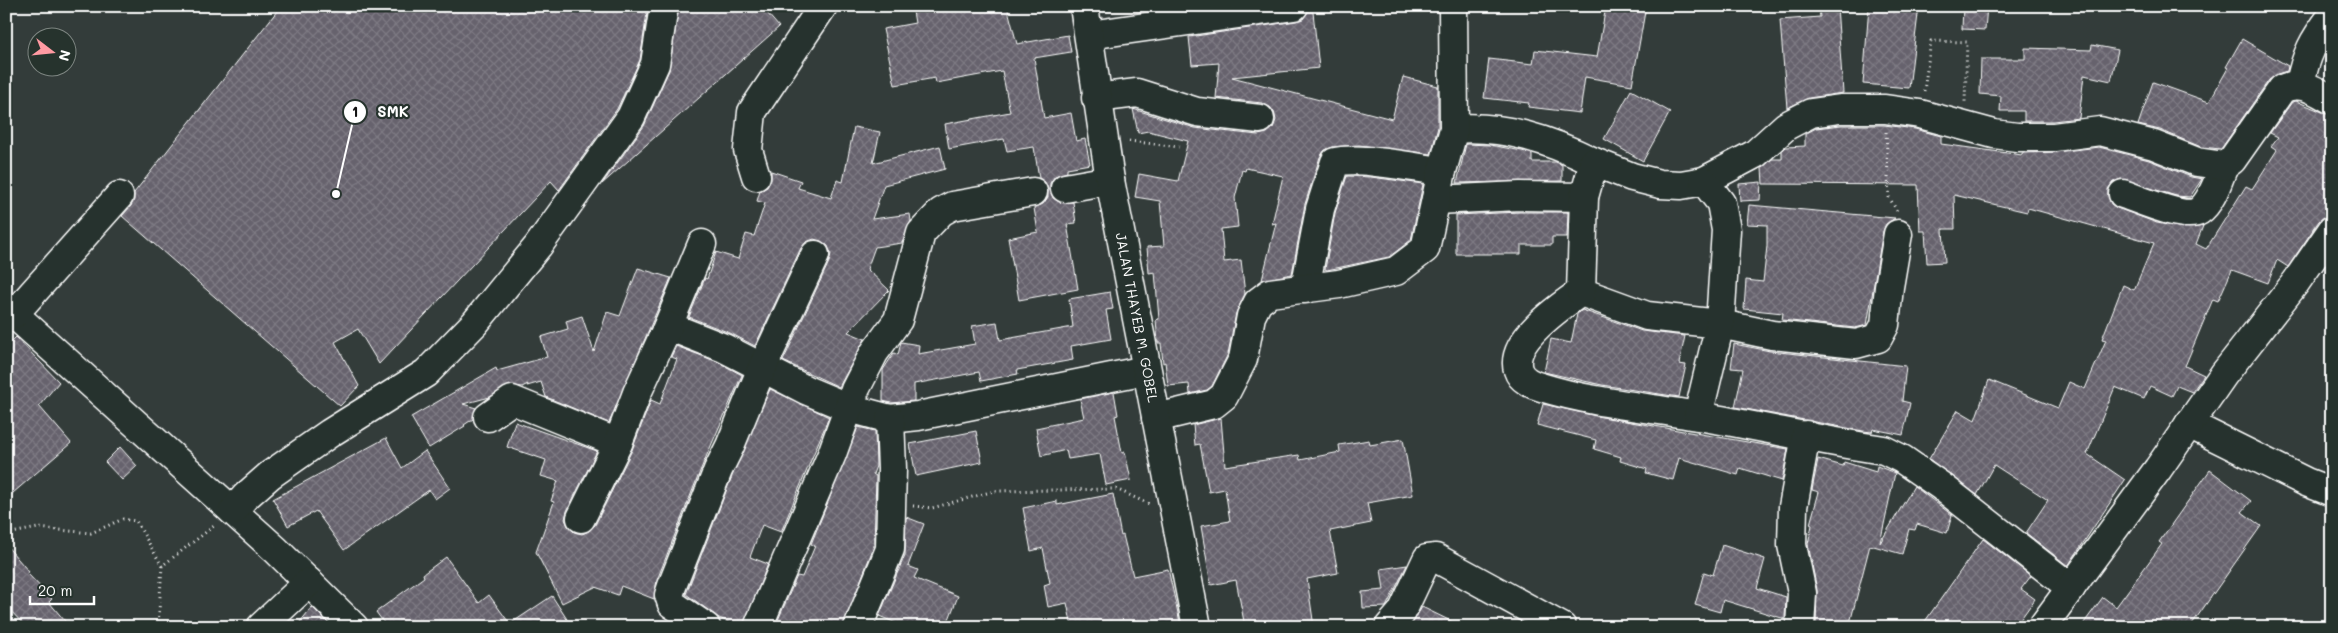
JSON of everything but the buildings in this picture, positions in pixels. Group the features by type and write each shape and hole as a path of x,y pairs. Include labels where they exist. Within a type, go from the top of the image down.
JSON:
{"street":[{"path":"233,511 245,497 270,475 330,433 426,373 475,323 538,246 631,117 655,64 664,6"},
{"path":"756,176 748,150 752,112 823,6"},
{"name":"JALAN THAYEB M. GOBEL","path":"1084,6 1096,98 1110,180 1197,627"},
{"path":"1089,36 1294,6"},
{"path":"1156,418 1214,404 1224,396 1243,359 1251,316 1258,302 1270,293 1306,289 1399,270 1425,249 1442,171 1454,129 1452,6"},
{"path":"2300,84 2304,59 2317,36 2332,16"},
{"path":"2123,194 2177,212 2192,213 2198,211 2207,203 2224,166 2232,160 2282,89 2289,85 2300,84 2310,87 2332,100"},
{"path":"1096,98 1137,93 1179,108 1197,112 1260,119"},
{"path":"1454,129 1491,128 1530,135 1568,149 1632,177 1660,184 1681,185 1704,181 1755,154 1786,126 1811,113 1840,109 1885,109 1920,114 1994,134 2017,137 2054,137 2100,131 2154,145 2197,162 2224,166"},
{"path":"1306,289 1320,209 1335,162 1343,160 1358,161 1442,171"},
{"path":"1581,292 1584,197 1594,162"},
{"path":"1065,188 1110,180"},
{"path":"1698,416 1720,324 1726,230 1721,203 1704,181"},
{"path":"758,627 855,390 874,353 898,320 921,232 932,219 952,206 1033,192"},
{"path":"119,196 10,311 233,511 354,627"},
{"path":"1436,200 1520,196 1584,197"},
{"path":"2042,627 2224,374 2296,282 2332,230"},
{"path":"1581,292 1647,316 1720,324 1772,335 1856,344 1878,338 1885,325 1898,234"},
{"path":"580,518 618,443 637,394 702,244"},
{"path":"706,627 672,604 669,595 706,498 762,368 815,255"},
{"path":"1581,292 1558,309 1525,341 1518,352 1518,370 1527,381 1541,387 1599,400 1884,450 1902,459 1948,491 2071,588"},
{"path":"668,326 724,348 806,390 849,408 890,419 918,416 1146,370"},
{"path":"488,417 512,400 618,443"},
{"path":"858,627 889,555 892,504 890,419"},
{"path":"2189,424 2306,482 2332,492"},
{"path":"1800,627 1802,593 1792,545 1793,507 1806,435"},
{"path":"1389,627 1402,612 1427,559 1436,558 1562,627"},
{"path":"261,627 308,582"}],"path":[{"path":"1920,114 1931,41 1967,42 1964,126"},
{"path":"1885,109 1889,197 1896,210 1898,234"},
{"path":"1104,137 1179,147"},
{"path":"892,504 932,508 994,491 1116,489 1176,518"},
{"path":"162,566 233,511"},
{"path":"6,534 38,528 90,533 123,519 136,521 162,566 158,627"}],"place":[{"name":"SMK","path":"336,194"}]}
